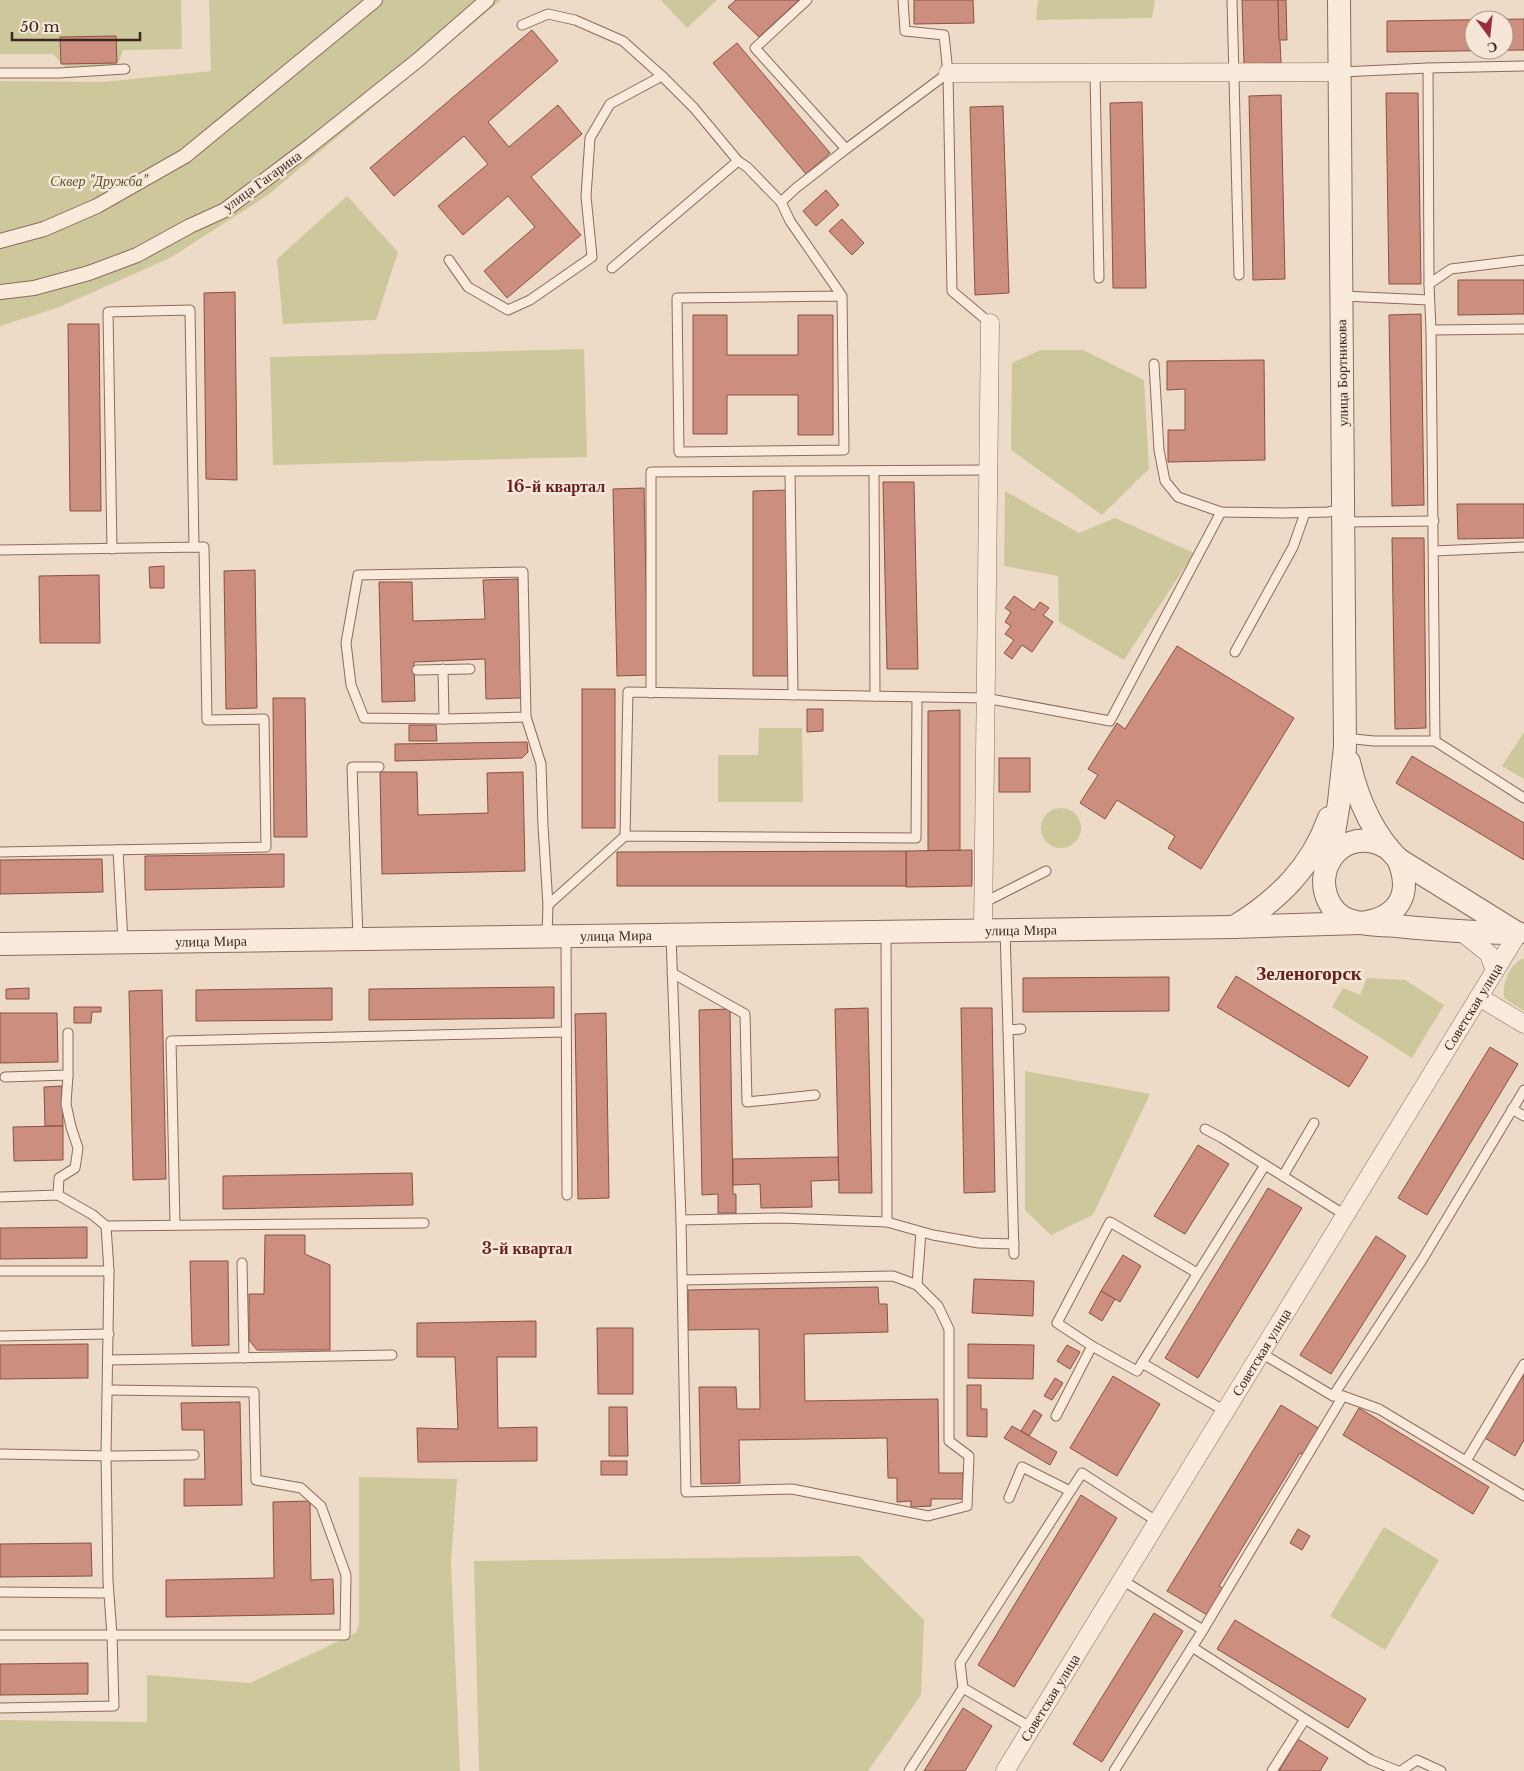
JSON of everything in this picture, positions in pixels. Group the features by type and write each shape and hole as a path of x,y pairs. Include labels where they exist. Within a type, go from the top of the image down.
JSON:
{"street":[{"path":"0,241 44,229 97,206 185,156 375,0"},
{"name":"улица Гагарина","path":"0,292 34,288 89,274 137,255 190,226 225,210 310,146 418,60 487,0"},
{"name":"улица Бортникова","path":"1339,0 1345,743"},
{"path":"948,73 1340,72"},
{"path":"982,930 990,323"},
{"path":"1345,743 1360,802 1404,872 1403,894 1396,907 1386,916 1375,921 1361,923"},
{"path":"1345,743 1340,802 1323,878 1324,892 1332,909 1344,918 1361,923 1463,932 1522,932"},
{"path":"1233,927 1255,914 1278,896 1313,853 1335,801 1345,743"},
{"path":"1233,927 1252,921 1280,905 1340,848 1354,842 1375,842 1522,932"},
{"name":"улица Мира","path":"0,944 1233,927 1361,923"},
{"path":"1463,932 1489,954 1495,971"},
{"name":"Советская улица","path":"1006,1771 1479,997 1522,932"},
{"path":"1479,997 1524,1024"}],"lane":[{"path":"807,0 755,48 846,148"},
{"path":"903,0 905,31 944,35 948,73 952,291 990,323"},
{"path":"1232,0 1239,275"},
{"path":"522,25 548,14 575,20 623,41 694,108 738,161 748,167 781,202 790,221 842,296 844,450 679,452 677,298 842,296"},
{"path":"1340,72 1524,66"},
{"path":"1428,68 1435,741"},
{"path":"0,73 59,73 125,69"},
{"path":"781,202 846,148 948,73"},
{"path":"1095,74 1099,278"},
{"path":"449,260 468,287 508,310 530,300 592,257 586,196 590,138 610,104 662,76"},
{"path":"612,268 738,161"},
{"path":"1429,284 1452,269 1524,260"},
{"path":"1342,296 1429,300"},
{"path":"112,549 108,312 190,310 194,547"},
{"path":"1432,330 1524,328"},
{"path":"1154,364 1159,450 1165,481 1178,497 1221,512 1328,512 1343,516 1434,520"},
{"path":"651,692 651,472 988,470"},
{"path":"790,472 793,695"},
{"path":"874,472 875,696"},
{"path":"625,836 628,692 986,698 1110,721 1221,512"},
{"path":"1235,652 1293,547 1305,513"},
{"path":"1434,551 1524,547"},
{"path":"0,550 204,548 207,720 264,718 266,847 0,852"},
{"path":"526,718 364,718 352,685 346,643 358,576 523,572 526,718 541,764 548,905 556,936 565,1032 567,1195"},
{"path":"443,669 444,719"},
{"path":"417,670 470,669"},
{"path":"548,905 625,836 916,838 917,697"},
{"path":"1345,743 1435,741 1524,798"},
{"path":"358,939 352,767 379,767"},
{"path":"118,850 123,942"},
{"path":"983,904 1046,871"},
{"path":"681,1220 780,1218 887,1222 921,1232 1014,1249 1005,930"},
{"path":"886,932 887,1222"},
{"path":"671,935 681,1220 682,1280 686,1492 792,1489 928,1516 967,1506 969,1456 949,1441 949,1329 938,1306 917,1285 893,1276 682,1280"},
{"path":"672,973 745,1014 747,1102 815,1095"},
{"path":"1008,1030 1021,1029"},
{"path":"175,1224 171,1041 565,1032"},
{"path":"58,1194 59,1178 75,1168 78,1148 66,1104 68,1033"},
{"path":"5,1077 68,1075"},
{"path":"1333,1396 1422,1260 1524,1090"},
{"path":"1512,1109 1524,1116"},
{"path":"1282,1176 1314,1123"},
{"path":"1205,1129 1346,1215"},
{"path":"1198,1273 1110,1222 1057,1324 1138,1371 1265,1165"},
{"path":"0,1197 58,1194 93,1215 106,1226 424,1223"},
{"path":"0,1708 114,1706 112,1635 108,1593 106,1456 108,1271 106,1226"},
{"path":"917,1285 921,1232"},
{"path":"242,1263 244,1358"},
{"path":"0,1271 108,1271"},
{"path":"0,1336 108,1334"},
{"path":"1056,1416 1092,1346"},
{"path":"1261,1353 1333,1396 1344,1396 1379,1409 1524,1496"},
{"path":"108,1360 392,1355"},
{"path":"1142,1363 1225,1412"},
{"path":"1466,1460 1524,1364"},
{"path":"0,1635 345,1635 346,1575 321,1506 301,1488 256,1480 254,1392 108,1390"},
{"path":"1114,1771 1203,1630 1344,1396"},
{"path":"0,1454 194,1455"},
{"path":"1009,1498 1022,1467 1070,1492"},
{"path":"909,1771 963,1688 960,1663 1082,1472 1158,1522"},
{"path":"1122,1580 1203,1630"},
{"path":"0,1592 108,1593"},
{"path":"1192,1647 1371,1760 1400,1771 1417,1760 1441,1771"},
{"path":"963,1688 1032,1728"},
{"path":"1272,1771 1305,1719"}],"green space":[{"path":"0,0 181,0 182,49 123,50 119,61 115,65 67,68 53,54 0,54"},
{"name":"Сквер \"Дружба\"","path":"209,0 501,0 268,195 170,258 57,308 0,326 0,81 103,82 211,71"},
{"path":"661,0 717,0 687,28"},
{"path":"1038,0 1155,0 1152,18 1036,20"},
{"path":"347,196 398,252 376,320 283,324 277,259"},
{"path":"584,349 587,457 273,465 270,357"},
{"path":"1040,350 1083,350 1144,380 1149,469 1102,515 1011,450 1012,363"},
{"path":"1005,491 1079,533 1115,518 1194,553 1124,660 1059,622 1058,576 1004,566"},
{"path":"759,728 802,728 803,802 718,802 718,755 758,755"},
{"path":"1524,732 1524,779 1502,766"},
{"path":"1061,808 1075,814 1081,828 1075,842 1061,848 1047,842 1041,828 1047,814"},
{"path":"1524,958 1524,1011 1504,998 1504,986 1511,969"},
{"path":"1367,978 1405,980 1444,1005 1412,1058 1332,1007 1343,988 1360,995"},
{"path":"1025,1071 1150,1094 1093,1215 1051,1235 1025,1210"},
{"path":"359,1477 457,1479 451,1563 460,1771 0,1771 0,1720 147,1722 147,1675 250,1683 356,1633 359,1624"},
{"path":"1384,1527 1439,1560 1385,1650 1330,1616"},
{"path":"859,1556 924,1620 921,1695 868,1771 479,1771 474,1561"}],"building":[{"path":"736,0 799,0 759,37 728,7"},
{"path":"914,0 973,0 974,23 914,24"},
{"path":"1242,0 1278,0 1281,63 1244,64"},
{"path":"1278,0 1286,0 1287,40 1279,40"},
{"path":"1514,19 1524,19 1524,50 1514,50"},
{"path":"1464,20 1464,51 1387,52 1387,21"},
{"path":"532,30 558,61 488,122 509,147 558,105 582,134 531,177 581,235 507,298 484,271 535,227 508,196 463,235 438,206 488,164 464,136 394,196 370,168"},
{"path":"116,36 117,63 61,64 60,37"},
{"path":"737,43 830,153 806,174 713,63"},
{"path":"1386,93 1418,93 1421,284 1389,284"},
{"path":"1281,95 1285,279 1253,280 1249,96"},
{"path":"1142,102 1146,288 1113,288 1110,103"},
{"path":"1003,106 1009,293 975,295 970,107"},
{"path":"826,190 839,205 816,226 803,211"},
{"path":"842,219 864,243 852,255 829,231"},
{"path":"1458,280 1524,280 1524,314 1458,315"},
{"path":"235,292 237,480 206,479 204,293"},
{"path":"1421,314 1424,505 1392,506 1389,315"},
{"path":"693,315 727,315 727,355 798,355 798,315 833,315 833,435 798,435 798,395 727,395 727,434 693,434"},
{"path":"68,324 99,324 101,511 70,511"},
{"path":"1264,360 1265,460 1168,462 1168,430 1185,430 1185,389 1167,390 1167,361"},
{"path":"883,482 914,482 918,669 887,669"},
{"path":"644,488 648,675 617,676 613,489"},
{"path":"787,490 788,676 753,676 753,491"},
{"path":"1457,504 1524,504 1524,538 1458,539"},
{"path":"1392,538 1424,538 1426,728 1395,729"},
{"path":"164,566 164,588 150,588 149,567"},
{"path":"255,570 257,708 226,709 224,571"},
{"path":"99,575 100,643 40,643 39,576"},
{"path":"518,579 521,698 486,699 485,659 414,662 415,701 382,702 379,582 412,582 413,621 485,619 483,580"},
{"path":"1014,596 1034,610 1040,602 1049,608 1043,615 1053,622 1032,652 1022,645 1012,659 1004,653 1014,640 1005,634 1011,626 1005,622 1011,612 1005,608"},
{"path":"1177,646 1294,718 1201,869 1168,848 1175,836 1117,800 1105,819 1080,803 1098,775 1088,769 1117,723 1125,729"},
{"path":"582,689 615,689 615,828 582,828"},
{"path":"273,698 305,698 307,837 274,837"},
{"path":"807,709 823,709 823,731 807,732"},
{"path":"960,710 960,851 928,851 928,711"},
{"path":"409,725 436,725 437,741 409,741"},
{"path":"527,742 528,752 522,758 395,761 395,744"},
{"path":"1412,756 1524,823 1524,860 1396,783"},
{"path":"999,758 1030,758 1030,792 999,792"},
{"path":"380,772 417,772 418,815 488,813 487,773 523,772 525,871 382,874"},
{"path":"972,850 972,886 906,887 906,851"},
{"path":"906,851 906,886 617,886 617,852"},
{"path":"284,854 284,887 145,890 145,856"},
{"path":"102,859 103,892 0,894 0,860"},
{"path":"1236,976 1368,1057 1349,1087 1217,1007"},
{"path":"1169,977 1169,1011 1023,1012 1023,978"},
{"path":"554,987 554,1018 369,1020 369,989"},
{"path":"29,988 29,999 6,999 6,989"},
{"path":"332,988 332,1020 196,1021 196,990"},
{"path":"162,990 166,1179 133,1180 129,991"},
{"path":"74,1007 101,1007 101,1012 92,1012 91,1023 74,1023"},
{"path":"868,1008 872,1193 839,1193 835,1009"},
{"path":"961,1008 992,1008 995,1192 964,1193"},
{"path":"730,1009 733,1194 736,1194 736,1213 718,1213 718,1194 702,1195 699,1010"},
{"path":"0,1013 57,1013 58,1062 0,1063"},
{"path":"606,1013 609,1198 578,1199 575,1014"},
{"path":"1490,1047 1518,1064 1427,1215 1398,1198"},
{"path":"62,1086 63,1126 45,1126 44,1087"},
{"path":"63,1126 63,1160 14,1161 13,1127"},
{"path":"1198,1145 1229,1164 1185,1234 1154,1216"},
{"path":"838,1157 839,1180 811,1181 812,1207 761,1208 760,1184 733,1185 733,1159"},
{"path":"412,1173 413,1205 223,1209 223,1176"},
{"path":"1268,1188 1302,1208 1198,1378 1165,1358"},
{"path":"87,1227 87,1258 0,1259 0,1228"},
{"path":"265,1235 305,1235 305,1254 330,1265 330,1350 257,1350 249,1340 249,1294 264,1294"},
{"path":"1376,1236 1406,1256 1331,1374 1300,1355"},
{"path":"1123,1255 1141,1266 1120,1302 1101,1291"},
{"path":"190,1261 228,1261 229,1345 192,1346"},
{"path":"974,1279 1034,1281 1033,1316 972,1313"},
{"path":"878,1287 879,1304 887,1304 888,1332 804,1334 805,1401 938,1399 939,1473 963,1473 963,1499 931,1499 931,1506 911,1507 911,1501 897,1502 897,1478 888,1478 887,1438 739,1440 740,1483 701,1484 699,1387 736,1387 737,1409 760,1409 759,1329 688,1330 688,1290"},
{"path":"1101,1291 1115,1299 1102,1321 1089,1313"},
{"path":"536,1321 536,1357 497,1357 498,1428 537,1427 537,1461 418,1462 417,1428 458,1429 455,1357 417,1357 417,1323"},
{"path":"597,1328 633,1328 633,1394 598,1394"},
{"path":"88,1344 88,1378 0,1379 0,1345"},
{"path":"968,1344 1034,1345 1033,1379 968,1378"},
{"path":"1067,1345 1080,1352 1070,1369 1057,1361"},
{"path":"1524,1374 1524,1440 1515,1456 1485,1438"},
{"path":"1113,1376 1160,1404 1117,1476 1070,1448"},
{"path":"1055,1378 1063,1383 1052,1400 1044,1396"},
{"path":"967,1385 981,1385 981,1409 987,1409 987,1437 967,1436"},
{"path":"240,1402 242,1505 184,1506 184,1479 205,1479 204,1430 182,1430 181,1403"},
{"path":"1281,1405 1325,1432 1309,1458 1300,1453 1219,1586 1230,1593 1214,1619 1167,1591"},
{"path":"609,1407 627,1407 628,1456 609,1456"},
{"path":"1359,1408 1489,1487 1473,1514 1343,1435"},
{"path":"1034,1410 1042,1415 1029,1436 1021,1431"},
{"path":"1012,1426 1057,1452 1050,1465 1004,1438"},
{"path":"601,1461 627,1461 627,1475 601,1475"},
{"path":"1081,1495 1117,1518 1014,1687 978,1665"},
{"path":"310,1501 311,1580 333,1579 334,1614 166,1617 166,1580 274,1578 273,1502"},
{"path":"1298,1529 1310,1536 1302,1550 1290,1543"},
{"path":"91,1543 92,1576 0,1577 0,1544"},
{"path":"1154,1613 1183,1631 1102,1762 1073,1744"},
{"path":"1235,1620 1366,1699 1348,1728 1217,1649"},
{"path":"88,1663 88,1694 0,1695 0,1664"},
{"path":"963,1708 992,1726 965,1771 924,1771"},
{"path":"1298,1739 1328,1758 1320,1771 1279,1771"}],"district":[{"name":"16-й квартал","path":"556,486"},
{"name":"Зеленогорск","path":"1309,973"},
{"name":"3-й квартал","path":"527,1248"}]}
